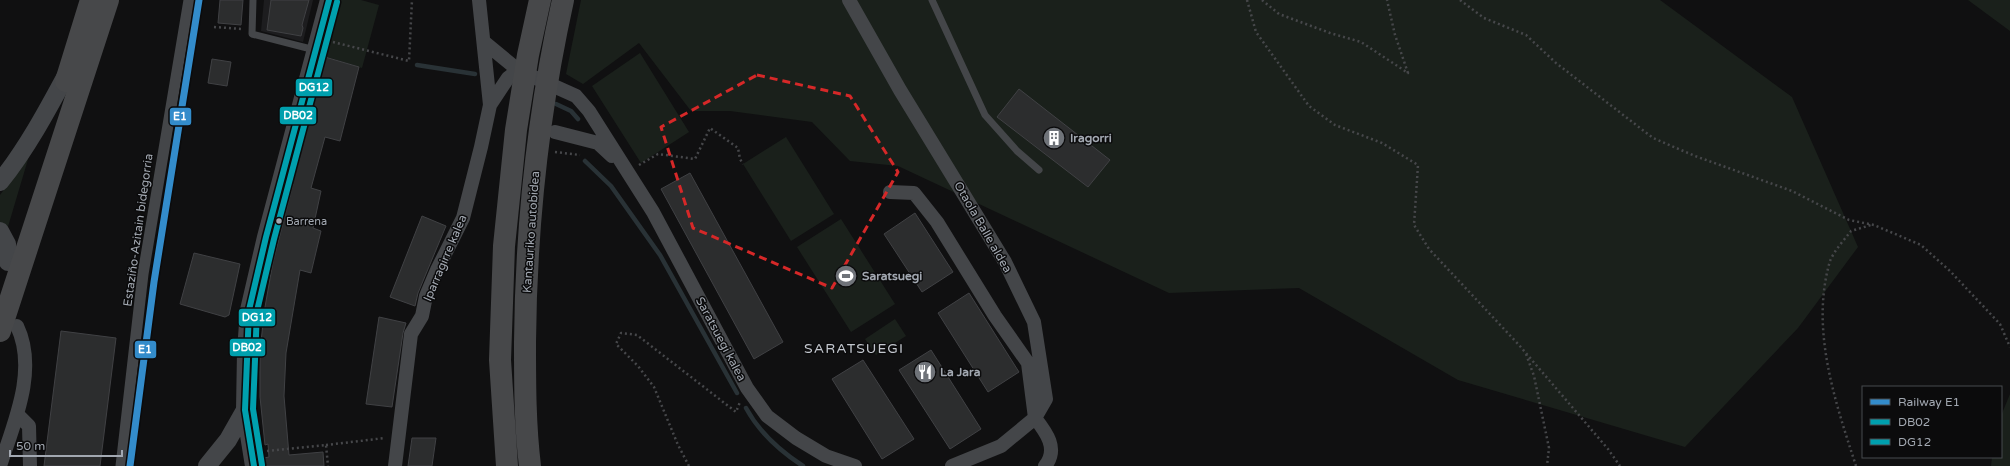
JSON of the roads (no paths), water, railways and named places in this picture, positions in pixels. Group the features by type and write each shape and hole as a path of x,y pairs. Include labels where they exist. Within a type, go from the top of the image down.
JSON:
{"highway":[{"path":"0,288 91,0"},
{"path":"9,329 108,0"},
{"name":"Kantauriko autobidea","path":"507,466 500,360 504,246 516,130 539,6"},
{"name":"Kantauriko autobidea","path":"530,466 525,422 527,250 543,108 562,7"}],"street":[{"name":"Estaziño-Azitain bidegorria","path":"122,466 143,274 189,0"},
{"path":"254,466 252,444 245,410 246,351 249,310 266,237 321,45 329,0"},
{"name":"Iparragirre kalea","path":"395,466 411,334 422,316 426,296 437,270 463,218 490,105 479,0"},
{"name":"Otaola Balle aldea","path":"849,0 900,90 1005,262 1034,322 1046,399 1035,418"},
{"name":"Saratsuegi kalea","path":"484,42 518,70 576,96 589,111 657,218 747,388 767,416 796,438 826,456 855,466"},
{"path":"0,182 15,163 70,68"},
{"path":"490,105 508,78 518,70"},
{"name":"Saratsuegi kalea","path":"555,132 598,142 628,172"},
{"path":"890,192 914,193 937,222 995,316 1028,363 1035,418 1046,432 1051,444 1050,460 1045,466"},
{"path":"0,231 7,244 8,262"},
{"path":"0,466 17,414 25,367 23,338 9,329"},
{"path":"207,466 228,440 245,410"},
{"path":"17,414 29,426 30,466"},
{"path":"952,466 1001,446 1035,418"}],"lane":[{"path":"253,0 252,34 321,45"},
{"path":"932,0 985,115 1017,151 1039,170"}],"waterway":[{"name":"Saratsuegi","path":"417,65 475,74"},
{"name":"Saratsuegi","path":"556,104 571,111 578,119"},
{"name":"Saratsuegi","path":"585,161 611,186 660,255 737,393"},
{"name":"Saratsuegi","path":"746,408 751,417 764,433 786,454 803,466"}],"rail line":[{"name":"E1","path":"130,466 154,282 199,0"}],"place":[{"name":"Iragorri","path":"1054,138"},
{"name":"Barrena","path":"279,221"},
{"name":"Saratsuegi","path":"846,276"},
{"name":"La Jara","path":"925,372"}],"district":[{"name":"SARATSUEGI","path":"854,348"}]}
